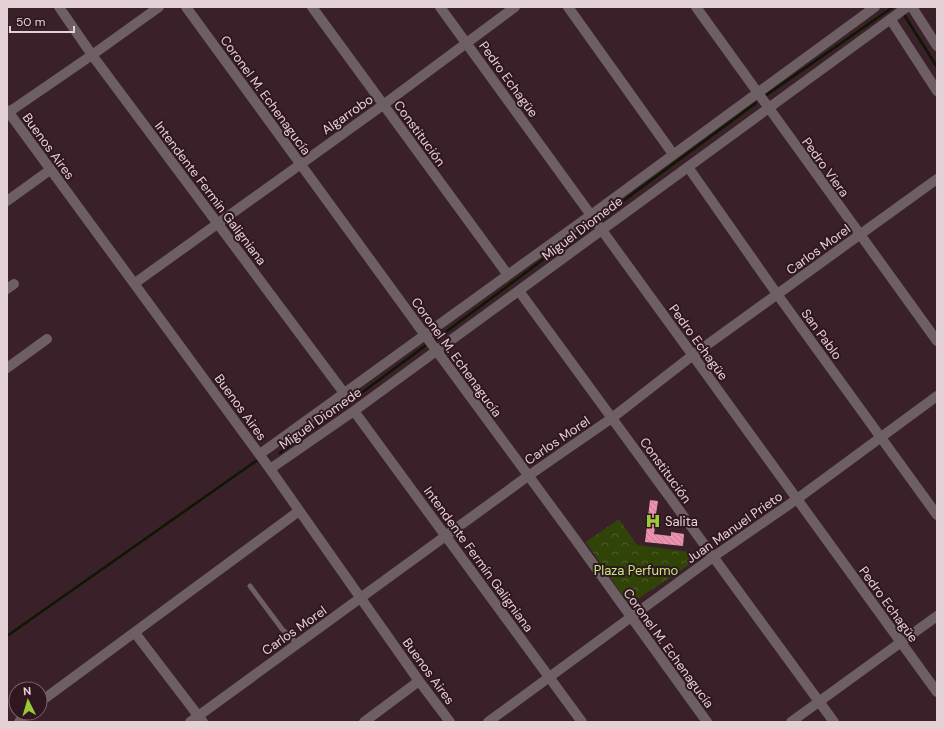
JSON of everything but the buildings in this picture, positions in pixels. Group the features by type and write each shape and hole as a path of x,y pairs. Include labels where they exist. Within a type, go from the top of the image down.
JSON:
{"street":[{"name":"Intendente Fermín Galigniana","path":"59,7 92,55 344,393"},
{"path":"8,111 92,55 158,7"},
{"name":"Coronel M. Echenagucía","path":"186,7 632,617 707,722"},
{"name":"Constitución","path":"312,7 508,275"},
{"name":"Pedro Echagüe","path":"440,7 937,692"},
{"name":"Algarrobo","path":"135,283 300,163 383,105 466,42 516,7"},
{"path":"568,7 673,154"},
{"name":"Pedro Viera","path":"697,7 768,109 937,341"},
{"name":"Miguel Diomede","path":"260,454 758,94 875,7"},
{"path":"908,8 937,46"},
{"name":"Miguel Diomede","path":"270,469 354,411 519,292 602,229 908,8"},
{"path":"894,18 937,91"},
{"name":"Buenos Aires","path":"8,111 260,454 419,681 450,722"},
{"name":"San Pablo","path":"688,167 777,294 937,515"},
{"path":"7,201 50,170"},
{"name":"Carlos Morel","path":"190,722 201,719 297,643 528,476 612,418 777,294 937,179"},
{"name":"Constitución","path":"519,292 834,722"},
{"path":"7,368 47,339"},
{"name":"Juan Manuel Prieto","path":"488,722 713,557 797,499 937,396"},
{"name":"Intendente Fermín Galigniana","path":"354,411 582,722"},
{"path":"48,696 299,511"},
{"path":"791,722 937,616"},
{"path":"135,633 201,719"},
{"path":"364,722 419,681"}],"lane":[{"path":"250,586 282,629 297,643"}],"green space":[{"name":"Plaza Perfumo","path":"619,519 637,545 705,554 629,605 586,542"}],"waterway":[{"path":"765,96 893,7"},
{"path":"903,13 937,67"},
{"path":"600,218 756,103"},
{"path":"435,340 591,224"},
{"path":"280,453 425,346"},
{"path":"7,636 256,461"}],"place":[{"name":"Salita","path":"653,521"}]}
